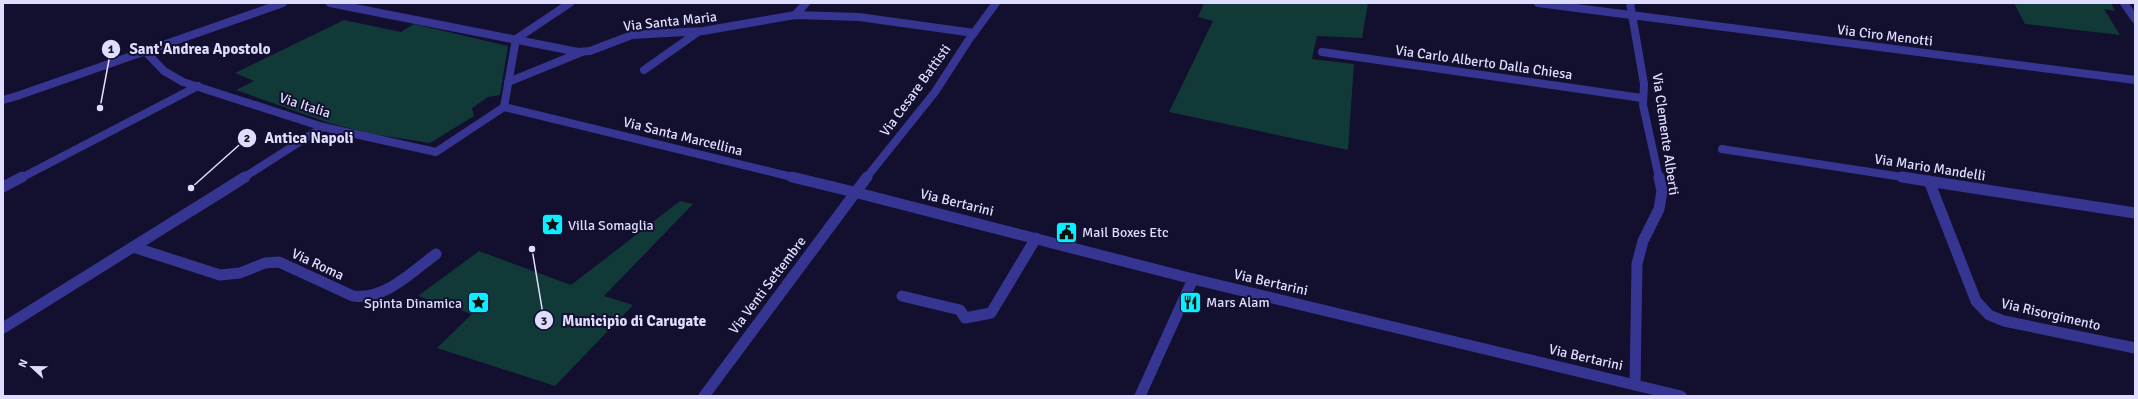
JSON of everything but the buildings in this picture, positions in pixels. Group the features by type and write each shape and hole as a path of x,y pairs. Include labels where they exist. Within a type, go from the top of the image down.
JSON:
{"street":[{"path":"3,100 283,3"},
{"name":"Via Santa Maria","path":"330,3 582,52 632,35 698,32 795,15 859,17 974,33"},
{"path":"504,107 516,39 570,3"},
{"path":"795,15 806,3"},
{"name":"Via Cesare Battisti","path":"854,192 935,92 996,3"},
{"name":"Via Ciro Menotti","path":"1538,3 2135,80"},
{"name":"Via Clemente Alberti","path":"1630,3 1644,87 1642,98 1662,191 1659,209 1643,241 1637,274 1635,385"},
{"path":"2124,3 2135,19"},
{"path":"644,70 698,32"},
{"name":"Via Italia","path":"145,51 167,74 198,86 323,127 436,152 504,107"},
{"path":"508,82 582,52"},
{"name":"Via Carlo Alberto Dalla Chiesa","path":"1322,52 1642,98"},
{"path":"3,187 198,86"},
{"name":"Via Santa Marcellina","path":"504,107 854,192"},
{"path":"3,328 323,127"},
{"name":"Via Mario Mandelli","path":"1722,149 2135,213"},
{"name":"Via Risorgimento","path":"1929,181 1976,301 1989,315 2010,322 2135,348"},
{"name":"Via Bertarini","path":"854,192 1193,279 1681,396"},
{"name":"Via Venti Settembre","path":"706,393 854,192"},
{"path":"902,296 960,310 965,318 991,313 1036,238"},
{"name":"Via Roma","path":"133,247 220,275 233,275 265,263 279,262 362,299 377,295 436,254"},
{"path":"1140,396 1193,279"}],"green space":[{"path":"1204,3 1368,3 1362,38 1317,36 1312,59 1354,64 1348,150 1169,112 1213,21 1198,17"},
{"path":"2014,3 2111,3 2115,11 2104,9 2120,35 2025,24"},
{"path":"344,20 401,32 414,24 508,46 500,95 488,97 472,108 474,116 430,143 372,134 329,123 236,90 254,81 235,73"},
{"path":"680,201 693,204 604,296 633,305 555,386 437,348 472,314 418,296 479,251 571,285"}],"place":[{"name":"Sant'Andrea Apostolo","path":"100,108"},
{"name":"Antica Napoli","path":"191,188"},
{"name":"Villa Somaglia","path":"552,225"},
{"name":"Mail Boxes Etc","path":"1067,232"},
{"name":"Municipio di Carugate","path":"532,249"},
{"name":"Mars Alam","path":"1191,302"},
{"name":"Spinta Dinamica","path":"478,303"}]}
